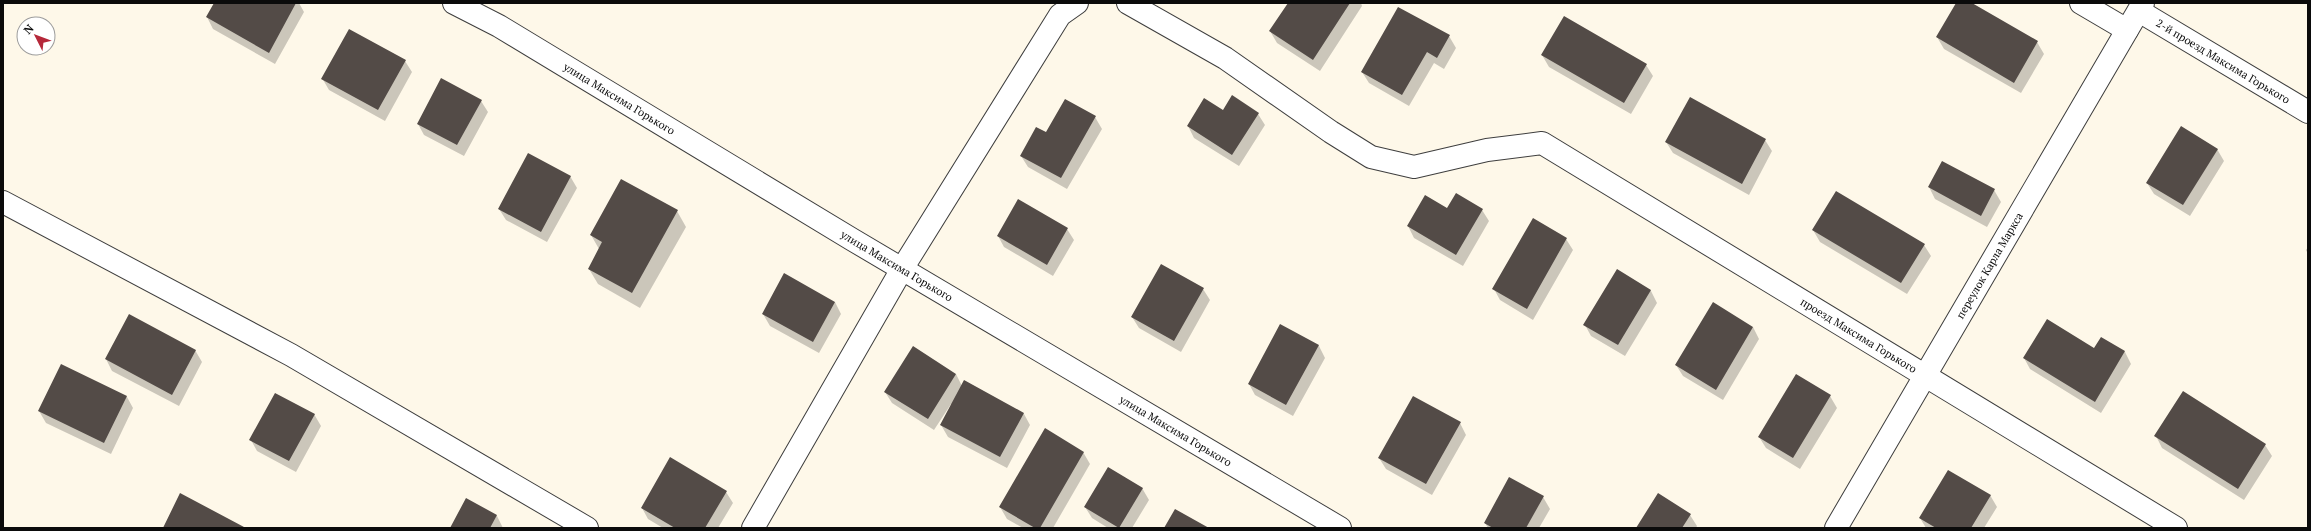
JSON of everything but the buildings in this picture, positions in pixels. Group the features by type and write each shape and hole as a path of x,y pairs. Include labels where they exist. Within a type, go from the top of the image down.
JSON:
{"street":[{"name":"улица Максима Горького","path":"454,3 499,26 902,269 1340,528"},
{"name":"проезд Максима Горького","path":"1128,3 1225,58 1331,132 1371,157 1414,167 1487,150 1542,143 2176,528"},
{"path":"2081,3 2126,30"},
{"path":"753,528 902,269 1067,7"},
{"name":"переулок Карла Маркса","path":"1836,528 2126,30 2141,7"},
{"name":"2-й проезд Максима Горького","path":"2141,7 2308,112"},
{"path":"3,202 291,355 587,528"}]}
